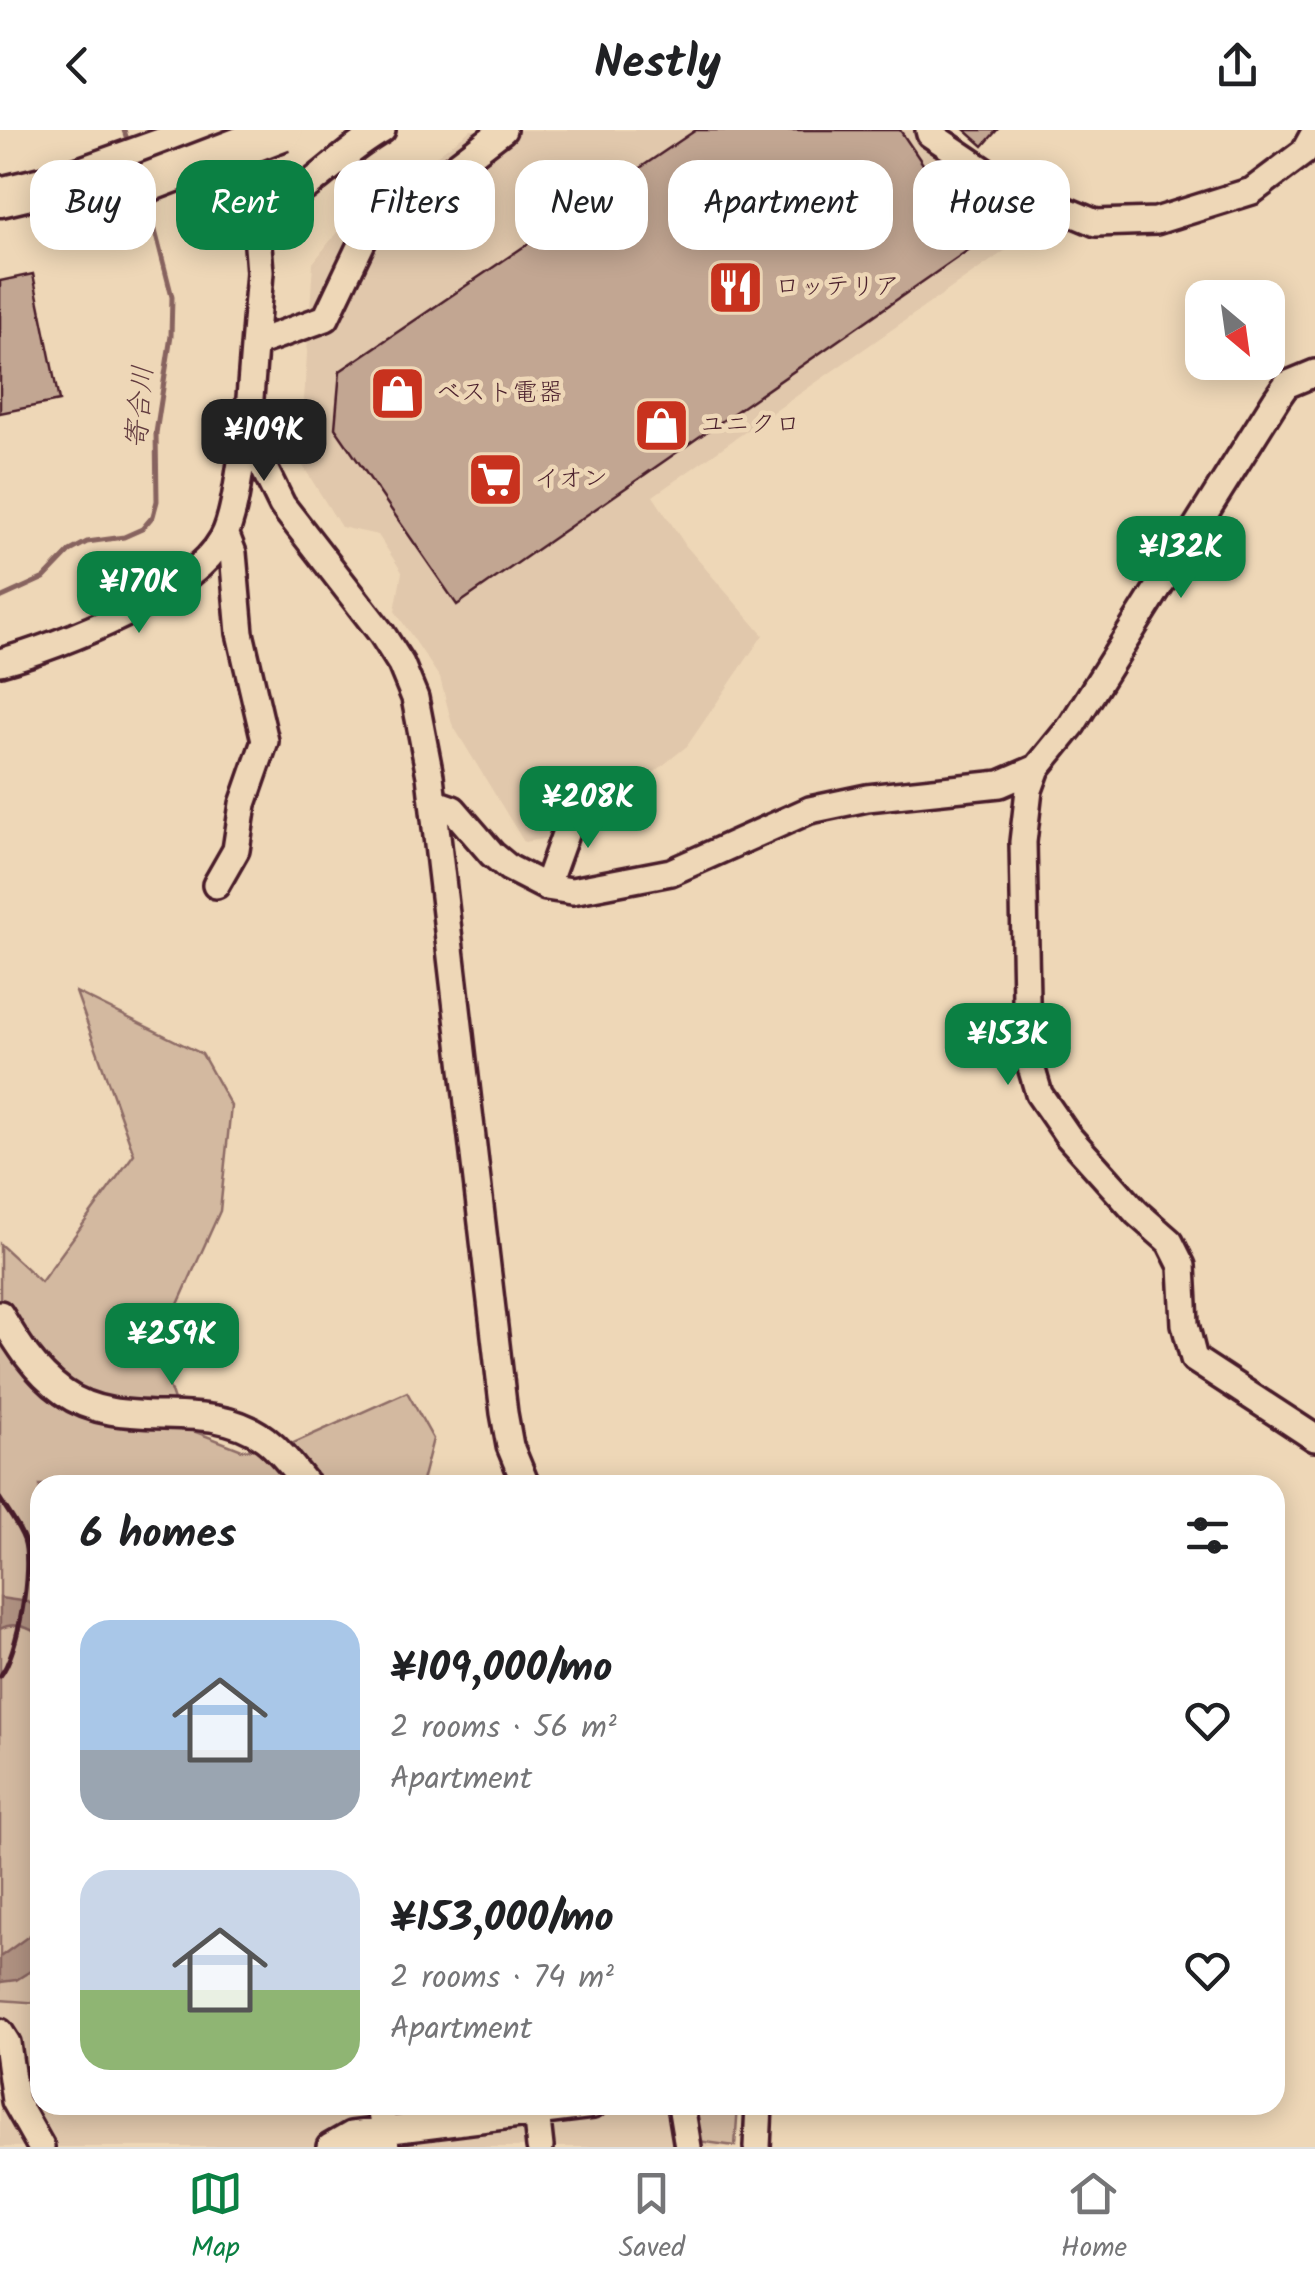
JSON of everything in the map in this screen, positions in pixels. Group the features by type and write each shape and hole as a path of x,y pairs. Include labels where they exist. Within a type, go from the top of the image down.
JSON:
{"highway":[{"path":"156,160 213,130"},
{"path":"156,168 283,130"},
{"path":"0,197 30,192"},
{"path":"0,222 30,211"}],"street":[{"path":"248,130 251,160"},
{"path":"314,183 358,143 382,130"},
{"path":"256,343 326,318 365,236 503,130"},
{"path":"930,130 930,134 1007,186 1096,223 1156,220 1252,191 1304,152 1315,132"},
{"path":"0,662 73,639 178,584 201,568 226,535 248,423 256,343 258,250"},
{"path":"1315,372 1286,385 1072,725 1037,768 1029,790 1023,842 1027,1053 1038,1094 1089,1161 1170,1242 1182,1266 1185,1324 1194,1359 1315,1438"},
{"path":"248,423 260,460 282,505 382,634 414,698 433,802 504,1414 510,1446 522,1475"},
{"path":"216,884 236,850 243,804 265,741 240,633 233,552 226,535"},
{"path":"433,802 453,809 492,854 520,875 546,887 572,891 671,872 810,810 868,798 1000,784 1037,768"},
{"path":"546,887 568,826 566,807"},
{"path":"0,1314 25,1357 64,1393 90,1405 120,1412 235,1423 263,1437 299,1475"},
{"path":"0,2032 7,2043 15,2102 41,2147"},
{"path":"381,2115 385,2140"},
{"path":"330,2147 350,2134 385,2140 515,2115"},
{"path":"536,2115 540,2147"},
{"path":"683,2115 688,2147"},
{"path":"756,2147 758,2115"}],"shaded area":[{"name":"イオン","path":"471,130 917,130 919,146 942,160 913,160 913,250 1006,250 653,496 686,546 763,635 687,746 579,833 524,842 452,724 440,678 395,611 402,572 378,535 341,527 300,461 313,263 334,236 334,250 495,250 495,160 431,160"},
{"path":"76,992 202,1054 231,1106 220,1211 157,1351 183,1427 242,1450 287,1446 407,1392 433,1439 424,1475 30,1475 30,2002 0,2000 0,1244 41,1282 134,1154"},
{"path":"0,1598 30,1603 30,1630 10,1625 0,1629"},
{"path":"30,1935 30,1971 16,1980 0,1982 0,1957"},
{"path":"0,2001 30,2005 30,2115 727,2115 729,2147 0,2147"},
{"path":"697,2115 737,2115 735,2146 698,2141"}],"building":[{"path":"696,130 900,130 920,160 913,160 913,250 968,250 457,605 335,428 340,371 519,250 648,250 648,162"},
{"path":"965,130 997,130 983,146"},
{"path":"33,274 59,401 0,413 0,281"}],"waterway":[{"name":"寄合川","path":"124,130 129,146"},
{"name":"寄合川","path":"0,598 44,578 70,551 87,542 124,537 142,529 153,516 157,501 156,433 171,336 172,297 156,234"}],"railway":[{"path":"0,1499 24,1540 27,1570 18,1631 0,1676"}],"place":[{"name":"ロッテリア","path":"736,287"},
{"name":"ベスト電器","path":"397,393"},
{"name":"ユニクロ","path":"661,425"},
{"name":"イオン","path":"495,479"}]}
